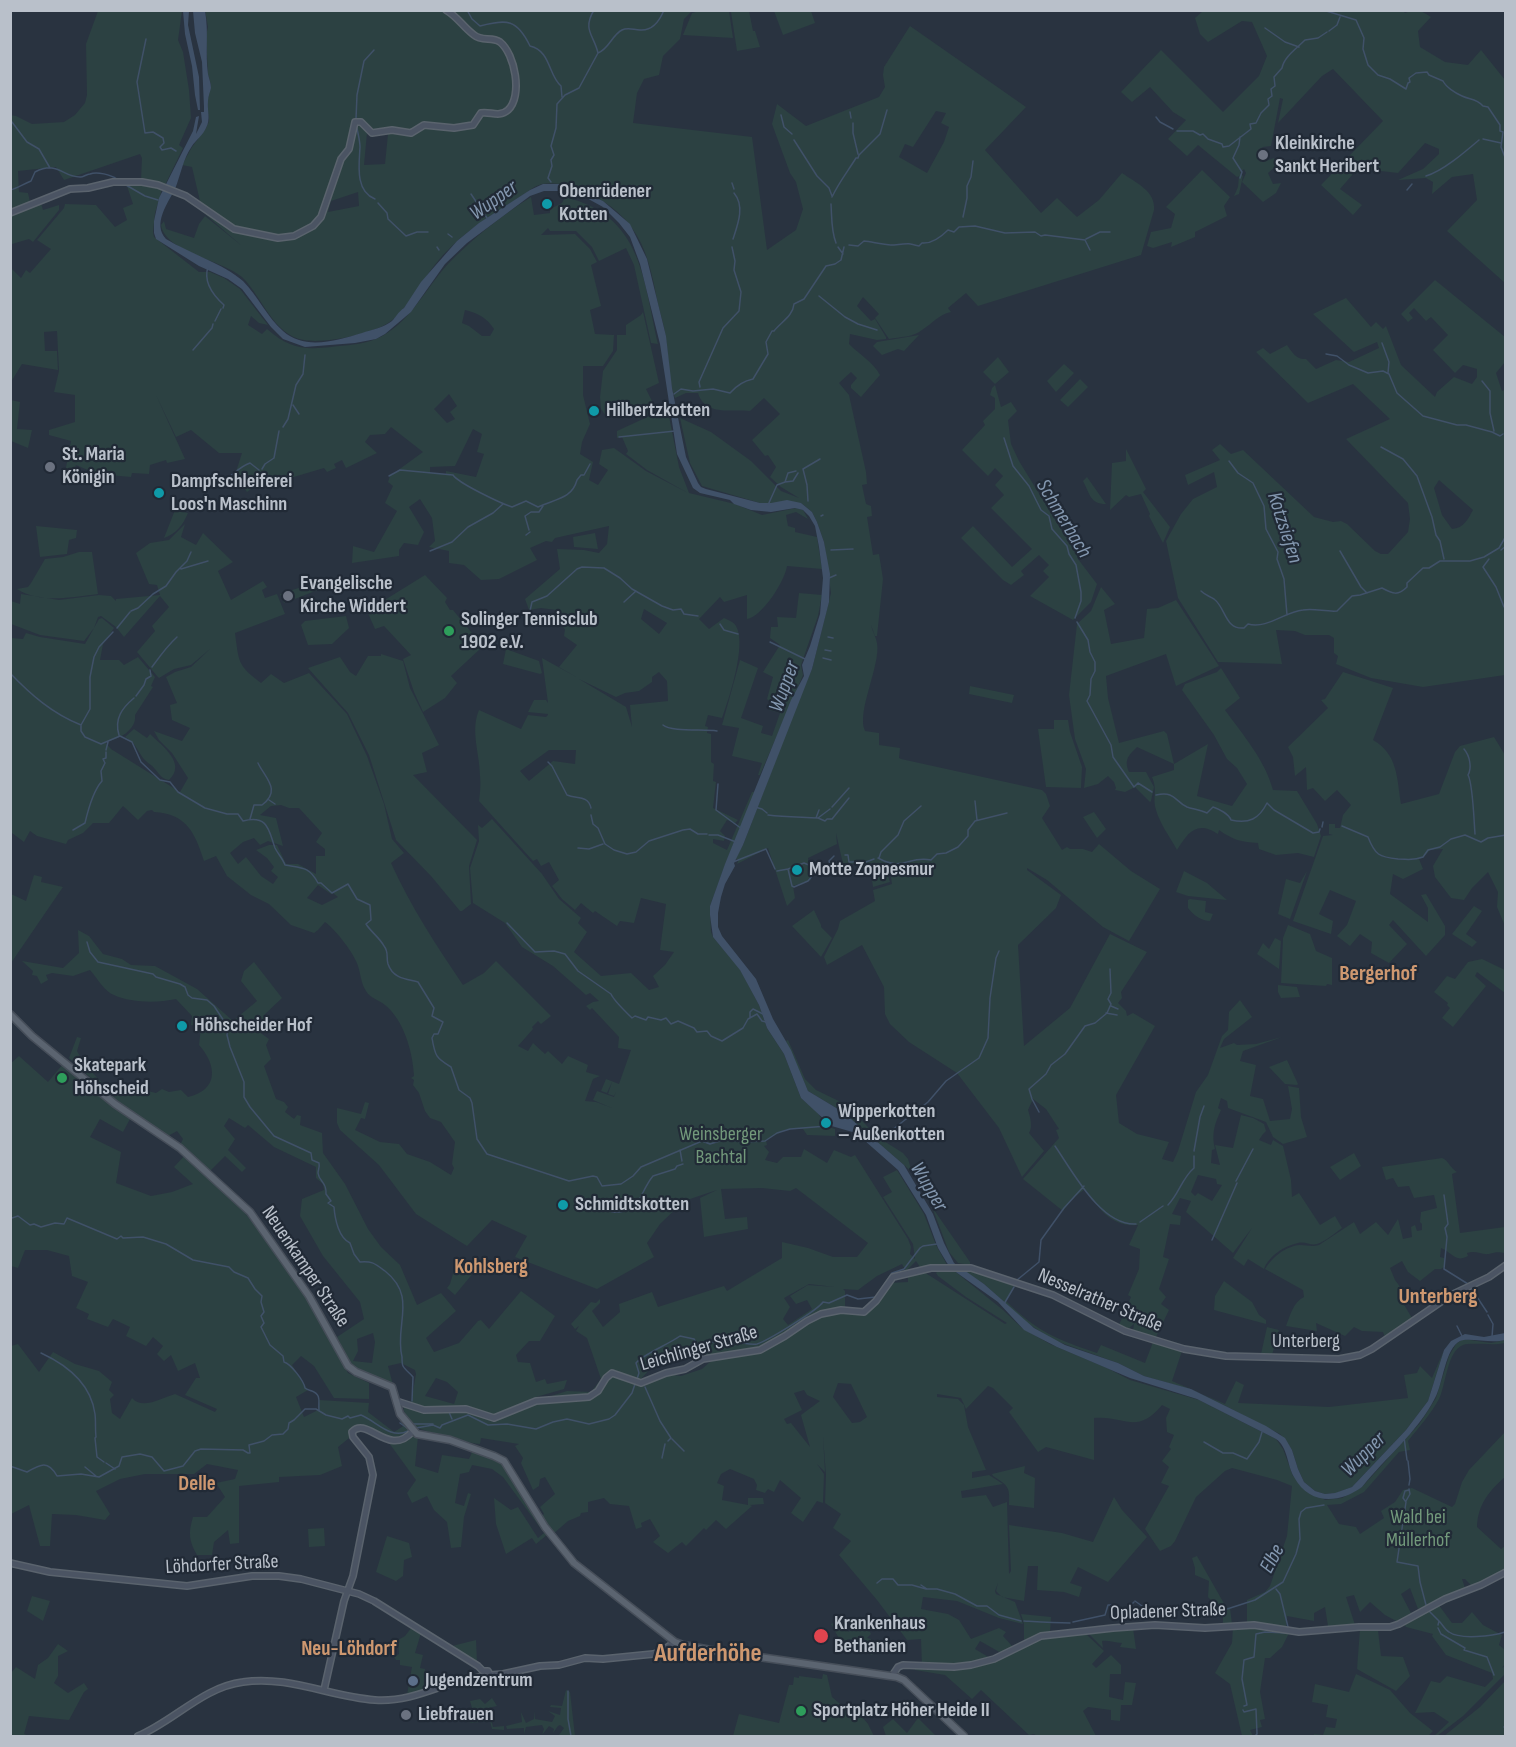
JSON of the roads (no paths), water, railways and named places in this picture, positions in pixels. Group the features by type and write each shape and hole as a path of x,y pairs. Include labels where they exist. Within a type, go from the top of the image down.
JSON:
{"main road":[{"path":"10,213 71,189 88,188 119,181 142,182 176,191 201,205 234,229 287,238 305,231 319,221 341,159 349,149 357,121 372,133 392,130 411,133 424,125 454,128 473,125 481,113 499,114 508,110 517,75 507,52 497,40 474,36 458,18 446,10"},
{"name":"Neuenkamper Straße","path":"10,1014 32,1036 115,1104 180,1148 250,1212 309,1296 348,1366 357,1373 390,1385 396,1401"},
{"name":"Unterberg","path":"1259,1357 1339,1359 1360,1355 1450,1295 1489,1277 1506,1265"},
{"name":"Leichlinger Straße","path":"396,1401 427,1411 468,1410 492,1418 503,1416 536,1401 587,1398 596,1392 612,1373 640,1383 666,1373 683,1370 703,1359 760,1350 821,1314 841,1311 864,1312 876,1301 893,1277 931,1268"},
{"name":"Nesselrather Straße","path":"931,1268 970,1268 1053,1295 1125,1331 1146,1338 1207,1354 1259,1357"},
{"path":"396,1401 400,1414 413,1431 424,1437 450,1440 504,1461 545,1527 574,1563 675,1642 892,1676 904,1680 964,1737"},
{"path":"400,1414 406,1403"},
{"path":"324,1690 355,1568 373,1475 369,1457 353,1437 352,1432 360,1427 386,1439 397,1441 406,1438 413,1431"},
{"name":"Löhdorfer Straße","path":"10,1563 50,1572 187,1586 252,1576 279,1576 315,1582 348,1591 384,1606 478,1666 483,1674"},
{"name":"Opladener Straße","path":"892,1676 897,1668 903,1665 960,1667 985,1662 1029,1641 1049,1635 1155,1625 1205,1628 1254,1625 1299,1632 1359,1627 1387,1628 1400,1624 1445,1599 1506,1572"},
{"path":"138,1737 207,1694 236,1683 262,1681 366,1699 398,1700 418,1696 483,1674 486,1679 490,1675 559,1665 585,1658 603,1659 653,1654 675,1642"},
{"path":"144,1737 208,1696 236,1686 262,1684 324,1690"}],"water":[{"path":"183,11 189,11 188,25 199,77 200,110 198,110 195,95"},
{"path":"193,11 205,11 207,66 211,88 208,99 208,121 205,131 186,156 175,189 165,207 161,220 162,233 166,239 226,269 243,281 277,325 292,337 311,342 332,341 389,323 404,308 421,282 457,241 479,223 543,184 565,184 603,201 630,224 647,259 666,336 672,388 686,457 698,483 706,489 760,503 787,500 801,503 812,512 824,542 830,574 829,602 812,669 734,863 735,866 725,884 718,913 718,927 722,936 756,979 773,1019 791,1050 808,1091 843,1112 904,1165 933,1214 954,1263 984,1284 1034,1328 1065,1345 1118,1363 1144,1376 1191,1389 1266,1426 1285,1438 1304,1482 1315,1491 1325,1494 1335,1493 1352,1487 1406,1430 1428,1401 1444,1350 1451,1341 1465,1334 1484,1337 1505,1333 1505,1340 1464,1340 1455,1345 1448,1358 1438,1392 1428,1411 1362,1487 1344,1497 1325,1499 1316,1497 1300,1486 1294,1477 1283,1447 1276,1439 1197,1399 1130,1378 1057,1347 1024,1330 998,1302 953,1270 947,1263 938,1248 926,1215 898,1170 856,1133 828,1125 801,1098 784,1054 767,1028 759,1005 740,970 713,937 710,906 791,700 804,676 802,665 820,614 823,578 815,526 803,510 795,508 771,512 751,510 734,504 730,500 700,493 693,488 677,454 660,344 640,264 630,237 619,223 603,207 581,195 564,191 544,191 530,196 467,243 445,264 411,312 385,334 376,339 355,343 305,347 283,339 242,289 156,239 154,233 159,198 193,131 196,117 199,116 196,134 202,122 201,112 204,112 202,62 195,33"}],"waterway":[{"path":"467,10 480,26 497,22 516,26 530,46 546,58 561,86 562,97"},
{"path":"551,182 548,178 554,155 551,146 556,128 557,104 565,95 579,88 598,53 589,28 594,10"},
{"path":"598,53 622,30 649,29 658,21 664,10"},
{"path":"1308,10 1315,10"},
{"path":"1323,10 1356,20 1364,38 1363,49 1368,65 1378,75 1406,89 1410,82 1409,78 1416,73 1427,72 1443,81 1456,93 1488,107 1500,125 1500,131 1503,132 1501,147 1506,160"},
{"path":"1329,31 1337,25 1340,17"},
{"path":"1265,28 1285,42 1299,47"},
{"path":"1177,131 1193,131 1222,144 1223,147 1229,146 1251,129 1250,124 1256,123 1261,113 1269,105 1268,99 1272,96 1271,89 1275,86 1274,77 1288,57 1305,40 1318,38 1327,32"},
{"path":"146,39 137,82 145,133 153,132 163,138 164,143 160,147 162,150 171,148 176,151"},
{"path":"356,119 357,95 364,61 374,50"},
{"path":"832,197 856,158 880,134 887,110"},
{"path":"850,112 851,118"},
{"path":"781,115 784,127 792,134"},
{"path":"1156,117 1173,129"},
{"path":"12,122 27,142 39,149 50,168"},
{"path":"853,123 858,154"},
{"path":"357,128 361,184 364,190 375,199"},
{"path":"1240,137 1233,158 1242,172 1240,178"},
{"path":"1483,139 1501,143"},
{"path":"794,140 817,176 829,188 832,196"},
{"path":"1426,176 1447,166 1479,140"},
{"path":"963,217 973,161"},
{"path":"10,190 31,181 35,172 50,168 75,177 96,173 117,179"},
{"path":"732,183 734,189"},
{"path":"1407,190 1412,184"},
{"path":"126,185 145,196 158,200"},
{"path":"733,239 740,209 734,193"},
{"name":"Wupper","path":"471,194 487,218"},
{"path":"378,203 387,213 388,219 406,236 417,232 428,232"},
{"path":"831,204 832,229 836,243"},
{"path":"849,245 858,246 864,241 919,246 922,243 936,240 948,230 954,232 959,227 975,226 1005,233 1035,232 1041,236 1085,240 1090,250"},
{"path":"1086,239 1100,232 1110,232"},
{"path":"448,234 452,237"},
{"path":"700,387 699,382 723,328 739,311 741,292 734,270 732,247"},
{"path":"838,247 843,254"},
{"path":"674,394 681,389 693,391 713,389 730,393 740,384 753,379 768,354 766,342 772,331 789,315 794,304 804,299 826,266 841,260 844,247"},
{"path":"208,267 208,283 213,293 224,305 223,308"},
{"path":"819,296 845,317 877,330"},
{"path":"215,321 221,309"},
{"path":"193,350 213,324"},
{"path":"1382,343 1389,362 1388,373"},
{"path":"1326,354 1337,356 1349,365 1368,373 1383,371 1389,374 1397,393 1423,416 1457,425 1466,425 1500,436 1503,434"},
{"path":"283,427 288,419 296,385 303,374 305,355"},
{"path":"1482,381 1490,391 1490,413 1494,431"},
{"path":"293,405 299,414"},
{"path":"262,469 274,458 279,431"},
{"path":"619,437 675,431"},
{"name":"Schmerbach","path":"1004,438 1013,466 1029,486 1041,510 1049,516 1052,529 1067,546 1076,565 1081,601 1075,618"},
{"path":"1381,447 1403,459 1417,476 1444,559"},
{"path":"808,501 803,469 820,459"},
{"name":"Kotzsiefen","path":"1229,461 1238,473 1253,483 1264,506 1266,529 1278,552 1277,559 1284,579 1287,615"},
{"path":"220,483 250,463 259,470"},
{"path":"389,476 400,470 453,475 471,488 512,507 526,501 538,507 567,495 590,464"},
{"path":"768,505 777,485 785,482 788,473 796,471"},
{"path":"785,482 793,481 798,473"},
{"path":"430,551 452,542 468,527 493,513 503,504"},
{"path":"529,530 525,516 531,512 539,512 543,506"},
{"path":"526,535 530,532"},
{"path":"1201,591 1218,603 1233,626 1244,628 1248,624 1262,624 1296,611 1311,609 1337,611 1352,596 1382,588 1398,593 1404,590 1407,583 1423,568 1429,568 1440,561 1470,561 1484,557 1499,548 1506,536"},
{"path":"1501,550 1506,546"},
{"path":"831,550 853,549"},
{"path":"1340,551 1361,587 1367,593"},
{"path":"131,611 166,586 187,561 191,552"},
{"path":"1489,559 1483,567 1496,587 1504,607"},
{"path":"181,569 208,561"},
{"path":"530,611 532,602 547,596 582,567 604,568 632,589 662,606 673,610 681,609 684,614 698,616"},
{"path":"829,578 836,575"},
{"path":"624,602 636,591"},
{"path":"117,628 130,612"},
{"name":"Schmerbach","path":"1077,622 1088,640 1095,662 1095,671 1091,679 1090,695 1087,701 1111,745 1113,757 1134,787 1138,783 1152,792"},
{"path":"720,624 724,630 738,634"},
{"path":"81,725 90,709 90,677 94,657 99,647 113,632"},
{"path":"152,667 177,637"},
{"path":"828,637 833,638"},
{"name":"Wupper","path":"770,642 805,659"},
{"path":"825,650 831,651"},
{"path":"823,658 831,660"},
{"path":"136,696 146,679 151,676 150,670"},
{"path":"10,673 43,703 81,725 81,731 85,737 101,744 120,736 132,742 141,762 160,780 170,782 178,792 205,808 227,814 238,814 243,821 252,819 263,822 285,865 308,871 318,883 332,893 348,884 357,899 370,905 371,920 366,924 386,948 390,969 401,978 418,982 434,1008 432,1016 443,1022 438,1034 434,1034 432,1038 435,1053 439,1059 451,1067 459,1090 470,1098 477,1139 487,1154 569,1181 597,1177 602,1186 621,1184 641,1167 702,1141 710,1144 726,1139 742,1142 765,1141 777,1133 790,1129 827,1126"},
{"path":"119,735 120,714 134,698"},
{"path":"663,725 680,729 717,731"},
{"path":"106,750 108,742"},
{"path":"1464,749 1470,762 1468,775 1475,834"},
{"path":"73,830 85,823 93,795 102,781 101,771 105,763 103,759 106,758 106,752"},
{"path":"548,762 567,795 585,799 591,808"},
{"path":"250,819 254,805 262,805 271,794 270,784 258,763"},
{"path":"718,784 716,810 742,829"},
{"path":"832,807 849,788"},
{"name":"Schmerbach","path":"1156,795 1171,795 1183,805 1207,813 1213,807 1221,810 1231,820 1237,821 1253,819 1261,813 1267,803 1274,810 1313,833 1319,832 1320,829"},
{"path":"818,818 825,821 832,819 849,798"},
{"path":"269,800 275,804"},
{"path":"975,801 977,820"},
{"path":"879,858 881,852 898,835 904,821 921,806"},
{"path":"755,807 767,813"},
{"path":"768,815 818,818 830,809"},
{"path":"816,818 819,810"},
{"path":"878,858 894,864 923,859 931,860 937,854 946,853 958,847 968,836 968,830 975,821 1007,813"},
{"path":"591,815 593,824 598,828 605,844 627,854 636,852 649,841 683,830 690,829 698,834 707,834"},
{"name":"Schmerbach","path":"1322,827 1323,822"},
{"name":"Schmerbach","path":"1342,826 1368,837 1378,854 1398,859 1423,857 1428,850 1465,835 1481,842 1488,838 1506,835"},
{"path":"709,835 718,835 736,842"},
{"path":"578,848 589,849 603,844"},
{"path":"733,862 766,849 775,869"},
{"path":"845,855 848,855 849,862 866,862 874,859"},
{"path":"788,869 804,863 816,868 830,864 829,861 834,856"},
{"path":"777,871 788,869 794,887 808,881 813,875"},
{"path":"507,923 535,952 554,951 565,954 578,971 611,994 632,1018 635,1016 646,1020 648,1017 661,1020 666,1018 671,1024 678,1021 694,1028 697,1032 707,1031 711,1036 722,1041 743,1028 748,1019 757,1014 762,1021 766,1022"},
{"path":"87,942 90,952 98,962 153,974 180,984 185,987 192,998 207,1000 214,1006 228,1027 230,1047 244,1082 244,1097 250,1107 274,1136 311,1153 312,1160 319,1163 318,1173 331,1201 328,1203 334,1207 340,1233 350,1243 360,1262 375,1264 395,1281 403,1301 400,1345 403,1366 413,1377 412,1401"},
{"path":"883,1137 928,1102 946,1081 979,1058 988,1038 990,998 999,951"},
{"path":"1039,1112 1029,1089 1046,1074 1051,1065 1065,1054 1085,1026 1095,1023 1107,1013 1111,1004 1108,999 1111,993 1110,969"},
{"path":"1111,1006 1118,1009"},
{"path":"750,1018 750,1012 753,1009 763,1014"},
{"path":"1106,1013 1117,1015"},
{"path":"1194,1151 1204,1106"},
{"path":"1055,1146 1079,1183 1100,1207 1123,1222 1136,1224"},
{"path":"1236,1181 1253,1149"},
{"path":"680,1150 682,1161"},
{"path":"1168,1205 1186,1176 1194,1168 1194,1156"},
{"path":"612,1212 629,1210 638,1202 653,1176 683,1164"},
{"path":"1212,1240 1237,1183"},
{"path":"1017,1280 1039,1262 1041,1240 1064,1208 1084,1186"},
{"path":"1444,1195 1448,1224 1445,1228 1447,1237 1444,1269 1468,1284"},
{"path":"1140,1222 1163,1206"},
{"path":"10,1216 12,1218 18,1216 30,1225 41,1227 55,1223 64,1224 67,1218 117,1239 121,1236 123,1238 143,1237 166,1244 193,1260 229,1267 234,1272 248,1278 262,1296 264,1312 261,1316 264,1323 261,1327 270,1345 297,1373 305,1388 317,1395 319,1410"},
{"path":"637,1379 639,1373 636,1363 680,1336 694,1339 697,1344 710,1342 757,1344 792,1325 823,1302 829,1303 847,1295 858,1299 876,1297 892,1273 904,1269 920,1248 937,1244"},
{"path":"1004,1304 1014,1287"},
{"path":"1471,1288 1487,1312"},
{"path":"1488,1315 1493,1324 1492,1337"},
{"path":"1457,1326 1462,1336"},
{"path":"41,1353 60,1363 76,1377 89,1394 95,1414 97,1457 104,1462"},
{"path":"416,1428 433,1425 440,1428 442,1425 468,1415 488,1425 507,1424 536,1429 567,1419 589,1424 609,1419 615,1415 632,1393 635,1384"},
{"path":"645,1387 660,1421 671,1438 668,1441"},
{"path":"10,1466 27,1472 44,1465 54,1471 57,1476 81,1474 99,1477 119,1466 122,1457 140,1454 152,1457 164,1471 183,1466 195,1451 201,1449 243,1450 250,1453 249,1445 264,1441 272,1435 283,1434 288,1429 289,1423 305,1409 316,1409 326,1415 342,1419 361,1415 384,1429 396,1433 408,1431"},
{"path":"449,1412 452,1419"},
{"path":"400,1423 407,1428"},
{"path":"413,1424 433,1424"},
{"path":"1204,1442 1223,1453 1233,1453 1247,1459 1259,1442 1262,1432"},
{"path":"1404,1437 1407,1460"},
{"path":"672,1439 684,1451"},
{"path":"662,1458 665,1444"},
{"path":"1408,1461 1409,1485"},
{"path":"106,1463 115,1469"},
{"path":"85,1467 96,1476"},
{"path":"1406,1501 1410,1494 1409,1489"},
{"path":"1409,1490 1405,1491 1403,1498 1406,1502 1397,1562 1418,1566 1426,1605"},
{"name":"Elbe","path":"1224,1610 1255,1600 1283,1582 1300,1539 1301,1512 1306,1508 1324,1505"},
{"path":"877,1583 882,1579 893,1579 898,1585 912,1585 926,1589"},
{"name":"Elbe","path":"921,1585 927,1589 955,1594 977,1606 987,1606 999,1615 1021,1621"},
{"path":"1276,1589 1280,1594 1288,1627"},
{"name":"Elbe","path":"1135,1601 1142,1606"},
{"name":"Elbe","path":"1131,1605 1134,1602"},
{"name":"Elbe","path":"1073,1622 1105,1615 1108,1605 1115,1605"},
{"path":"1429,1611 1439,1621 1438,1625"},
{"name":"Elbe","path":"1024,1621 1070,1623"},
{"path":"1439,1621 1448,1631 1461,1636 1485,1636 1505,1632"},
{"path":"1438,1628 1441,1634 1465,1648 1464,1650 1487,1657 1494,1675"},
{"path":"1244,1706 1247,1705 1242,1679 1244,1660 1254,1657 1256,1634 1287,1633"},
{"path":"568,1691 568,1719 571,1736"},
{"path":"1243,1710 1244,1712 1256,1709 1257,1734 1255,1736"}],"place":[{"name":"Kleinkirche Sankt Heribert","path":"1263,155"},
{"name":"Obenrüdener Kotten","path":"547,204"},
{"name":"Hilbertzkotten","path":"594,411"},
{"name":"St. Maria Königin","path":"50,467"},
{"name":"Dampfschleiferei Loos'n Maschinn","path":"159,493"},
{"name":"Evangelische Kirche Widdert","path":"288,596"},
{"name":"Solinger Tennisclub 1902 e.V.","path":"449,631"},
{"name":"Motte Zoppesmur","path":"797,870"},
{"name":"Höhscheider Hof","path":"182,1026"},
{"name":"Skatepark Höhscheid","path":"62,1078"},
{"name":"Wipperkotten – Außenkotten","path":"826,1123"},
{"name":"Schmidtskotten","path":"563,1205"},
{"name":"Krankenhaus Bethanien","path":"821,1636"},
{"name":"Jugendzentrum","path":"413,1681"},
{"name":"Sportplatz Höher Heide II","path":"801,1711"},
{"name":"Liebfrauen","path":"406,1715"}],"district":[{"name":"Bergerhof","path":"1378,974"},
{"name":"Kohlsberg","path":"491,1268"},
{"name":"Unterberg","path":"1438,1297"},
{"name":"Delle","path":"197,1485"},
{"name":"Neu-Löhdorf","path":"349,1650"},
{"name":"Aufderhöhe","path":"708,1654"}],"park label":[{"name":"Weinsberger Bachtal","path":"721,1146"},
{"name":"Wald bei Müllerhof","path":"1418,1530"}]}
